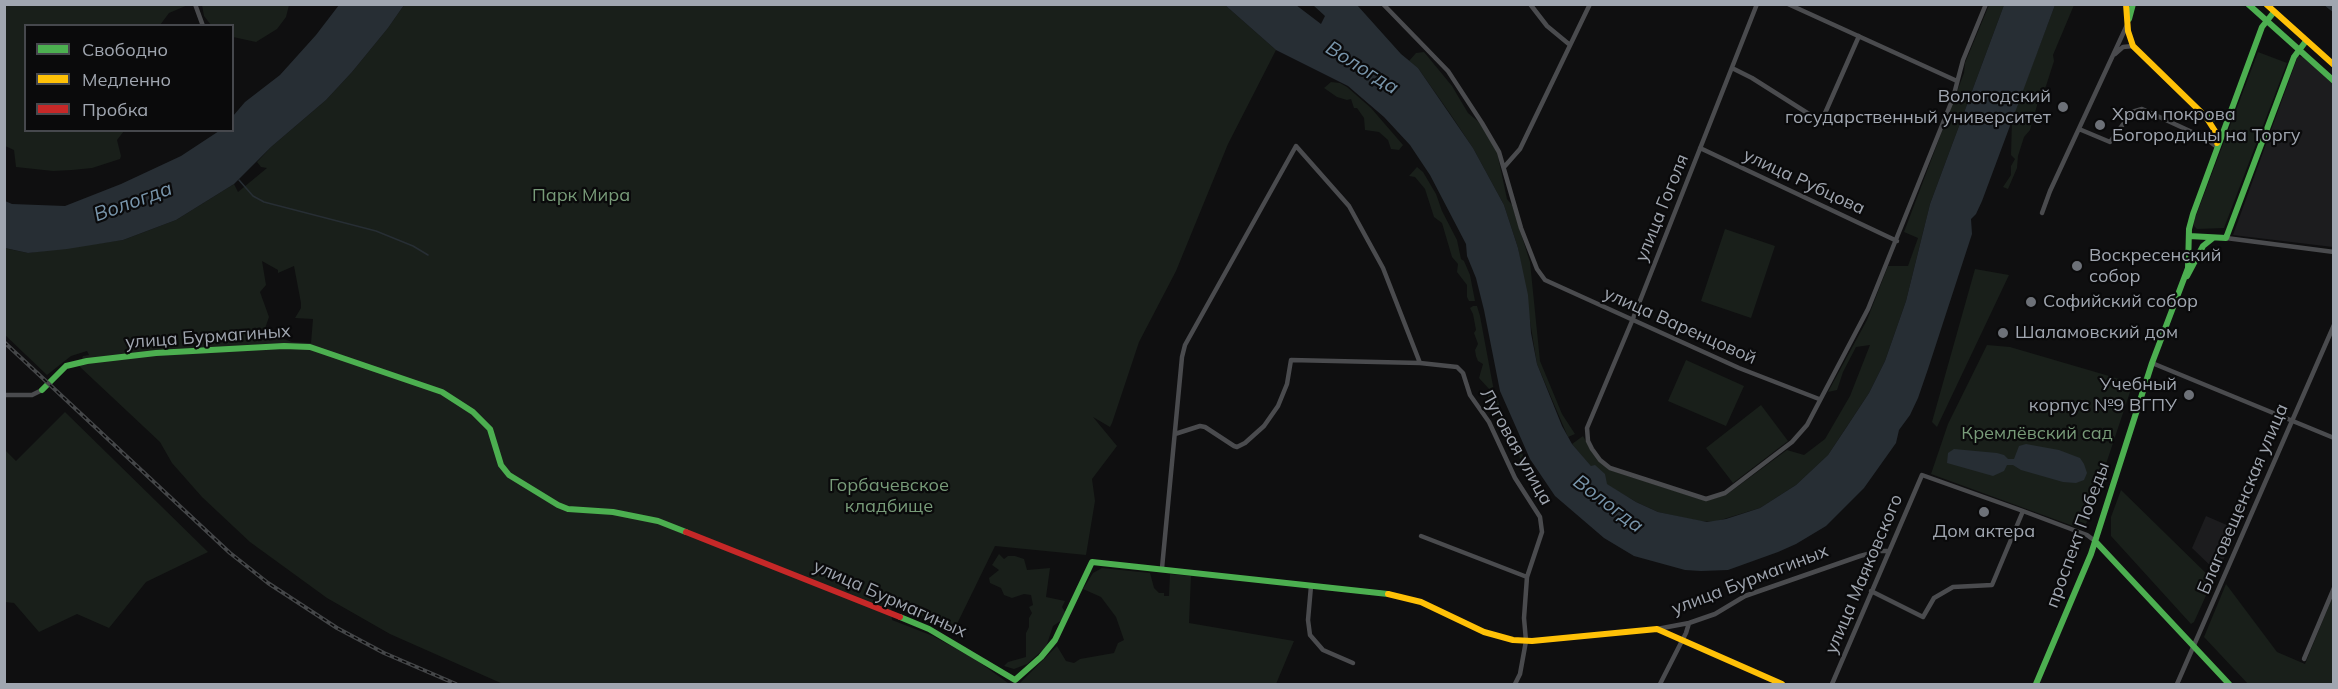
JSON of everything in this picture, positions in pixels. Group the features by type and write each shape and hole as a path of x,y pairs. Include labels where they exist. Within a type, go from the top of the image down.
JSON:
{"street":[{"path":"195,4 202,24"},
{"path":"1383,4 1448,71 1482,123 1499,152 1504,166 1520,149 1590,4"},
{"path":"1530,4 1547,26 1570,45"},
{"name":"улица Гоголя","path":"1757,4 1632,321 1589,420 1588,441 1600,460 1610,468 1701,498 1712,499 1725,493 1792,442 1807,425 1819,399"},
{"path":"1788,4 1957,81"},
{"path":"1819,399 1868,309 1953,98 1963,60 1986,4"},
{"path":"2126,4 2128,31 2133,46 2206,117 2215,131 2217,147"},
{"path":"2042,213 2128,22 2133,4"},
{"path":"2248,4 2334,81"},
{"path":"2266,4 2334,65"},
{"name":"проспект Победы","path":"2036,684 2095,541 2152,363 2183,281 2189,261 2189,236 2193,214 2262,27 2274,12"},
{"path":"1732,68 1818,120 1822,120 1859,36"},
{"path":"2226,238 2294,57 2306,41"},
{"path":"2110,61 2120,49 2133,46"},
{"path":"2079,129 2110,142 2132,112 2142,109 2205,138 2217,147"},
{"path":"2206,117 2224,118 2233,110"},
{"path":"1162,568 1175,434 1185,345 1296,146 1349,206 1383,268 1420,363 1291,360 1287,384 1278,406 1264,426 1245,443 1234,446 1204,427 1190,428 1175,434"},
{"name":"улица Рубцова","path":"1700,148 1897,240"},
{"name":"улица Варенцовой","path":"1504,166 1521,228 1536,269 1545,280 1739,368 1819,399"},
{"path":"2189,236 2226,238 2334,252"},
{"path":"2183,281 2203,246 2215,237"},
{"name":"Благовещенская улица","path":"2177,684 2334,326"},
{"name":"улица Бурмагиных","path":"42,390 66,366 87,361 156,353 284,346 310,347 442,393 473,412 490,429 501,465 509,475 558,505 568,509 613,512 658,521 929,629 1013,682 1041,657 1055,640 1092,562 1162,568 1411,599 1484,632 1526,641 1657,629 1689,623 1715,614 1745,596 1860,556 1889,551"},
{"name":"Луговая улица","path":"1420,363 1457,367 1462,373 1470,395 1489,422 1515,478 1540,517 1542,532 1527,577 1524,611 1526,641 1520,675 1515,684"},
{"path":"2152,363 2292,418 2334,438"},
{"path":"4,395 32,395 42,390"},
{"name":"улица Маяковского","path":"1832,684 1922,475 2023,511"},
{"path":"1871,591 1923,617 1934,598 1953,587 1992,585 2023,511 2087,535 2095,541 2229,684"},
{"path":"1420,536 1527,577"},
{"path":"1311,586 1308,620 1310,635 1319,647 1353,663"},
{"path":"2304,659 2334,588"},
{"path":"1660,684 1689,623"},
{"path":"1657,629 1782,684"}],"shaded area":[{"path":"2298,56 2303,57 2333,84 2333,247 2233,235"},
{"path":"2206,516 2236,529 2218,573 2192,548"}],"green space":[{"path":"202,4 289,5 286,17 277,29 256,42 234,37 234,24 210,24 204,16"},
{"path":"4,5 188,5 169,13 161,24 24,24 24,132 123,132 117,140 121,156 120,159 92,168 53,171 16,167 14,150 5,146"},
{"name":"Парк Мира","path":"404,5 1225,5 1276,50 1228,144 1176,271 1139,342 1110,427 1093,417 1117,446 1092,479 1095,501 1086,555 995,546 955,628 891,605 892,620 933,636 975,659 1007,684 503,684 390,634 327,598 250,542 202,497 172,463 160,442 79,366 83,356 89,355 87,351 71,356 47,375 5,335 4,248 28,253 123,240 176,220 234,184 238,192 267,168 261,167 257,162 271,147 326,100 388,28","holes":["262,261 278,270 278,273 294,266 301,303 301,308 295,318 313,319 311,343 292,342 281,338 261,340 269,317 260,292 266,285"]},
{"path":"1989,5 2004,5 1930,204 1906,301 1885,361 1869,393 1828,455 1796,485 1760,508 1714,522 1658,512 1606,484 1572,444 1583,436 1593,454 1609,470 1706,501 1726,495 1787,450 1804,455 1825,439 1850,396 1870,345 1856,347 1837,390 1828,392 1867,320 1888,266 1908,266 1918,238 1904,232 1964,73 1965,63"},
{"path":"2055,5 2074,5 2053,55 2054,61 2046,86 2040,95 2030,130 2024,137 2017,168 2008,189 2003,187 2011,175 2011,166 2015,159 2011,155 2012,118"},
{"path":"1424,52 1452,86 1468,113 1481,124 1497,152 1507,199 1512,205 1530,262 1540,361 1562,414 1575,434 1568,437 1537,364 1518,248 1504,205 1473,148 1418,68 1409,61 1416,53"},
{"path":"2258,52 2287,63 2224,228 2197,229 2194,221"},
{"path":"1331,82 1347,87 1371,108 1403,145 1399,150 1391,149 1388,140 1379,132 1365,130 1364,118 1357,108 1354,108 1351,99 1337,97 1324,88"},
{"path":"1417,167 1423,172 1436,194 1457,240 1461,259 1470,275 1475,301 1469,301 1467,297 1467,285 1457,272 1458,264 1452,257 1442,223 1434,217 1425,189 1415,177 1409,176"},
{"path":"1725,229 1775,246 1751,318 1701,301"},
{"path":"1975,269 2009,275 1937,427 1932,422"},
{"path":"1477,306 1480,316 1493,386 1505,422 1519,444 1524,458 1525,463 1521,466 1519,454 1509,443 1509,436 1504,435 1497,412 1499,409 1488,401 1490,390 1479,378 1483,364 1476,356 1475,350 1478,344 1470,308"},
{"name":"Кремлёвский сад","path":"1987,345 2010,347 2133,383 2084,530 1931,474 1948,424"},
{"path":"1686,360 1744,386 1726,426 1668,401"},
{"path":"1761,405 1788,441 1733,483 1706,448"},
{"path":"65,412 208,552 146,582 109,628 77,614 39,632 14,603 5,602 5,450 16,461"},
{"path":"2121,490 2213,580 2191,624 2111,536 2111,517"},
{"path":"999,554 1004,559 1008,556 1015,556 1024,559 1027,570 1050,568 1046,597 1065,601 1062,607 1065,612 1062,620 1053,626 1046,647 1027,664 1014,669 1004,666 1008,662 1026,657 1026,633 1032,613 1029,607 1033,605 1031,595 1024,594 1012,598 1004,595 1001,588 990,583 989,578 999,570 992,565"},
{"path":"1102,568 1150,573 1154,588 1159,593 1164,593 1164,596 1169,596 1170,574 1191,576 1189,623 1294,641 1276,684 1019,684 1057,646 1066,661 1074,663 1080,659 1114,653 1118,643 1124,640 1116,617 1101,597 1083,589 1093,573"},
{"path":"2226,584 2277,652 2305,664 2333,596 2333,684 2248,684 2204,637"}],"water":[{"name":"Вологда","path":"339,5 404,5 352,72 326,100 271,147 234,184 176,220 123,240 28,253 5,248 5,201 12,204 65,206 121,184 181,156 217,132 234,132 234,115 245,102 280,75"},
{"name":"Вологда","path":"1225,5 1296,5 1321,24 1325,16 1313,5 1357,5 1401,54 1418,68 1473,148 1504,205 1518,248 1528,295 1531,333 1537,364 1562,426 1572,444 1591,466 1595,465 1605,474 1607,484 1636,502 1658,512 1707,522 1726,519 1760,508 1796,485 1828,455 1869,393 1885,361 1906,301 1930,204 2004,5 2055,5 1982,201 1971,219 1972,234 1928,369 1910,415 1899,430 1896,443 1864,488 1826,526 1796,544 1728,570 1701,571 1685,570 1634,556 1604,538 1555,496 1530,459 1500,391 1484,310 1476,278 1467,256 1466,244 1430,175 1410,145 1384,117 1348,86 1276,50"},
{"path":"2026,444 2059,450 2080,458 2087,473 2084,480 2076,483 2063,482 2021,470 2013,465 2007,465 2004,471 1993,476 1947,463 1948,453 1954,449 1997,453 2008,459 2014,459 2019,446"}],"waterway":[{"path":"2329,4 2334,8"},
{"path":"239,180 253,196 264,202 376,231 413,246 428,255"}],"railway":[{"path":"4,342 230,553 268,583 337,628 384,653 456,684"}],"traffic: fast":[{"path":"2129,19 2133,4"},
{"path":"2248,4 2334,81"},
{"path":"2036,684 2091,554 2152,363 2188,268 2189,229 2193,214 2262,27 2274,12"},
{"path":"2189,236 2226,238 2294,57 2306,41"},
{"path":"2207,117 2219,119 2230,112"},
{"path":"2187,276 2203,246 2213,238"},
{"path":"42,390 66,366 87,361 156,353 284,346 310,347 442,392 473,412 490,429 501,465 509,475 558,505 568,509 613,512 658,521 686,532"},
{"path":"2095,541 2229,684"},
{"path":"900,617 929,629 1015,680 1041,657 1055,640 1092,562 1388,594"}],"traffic: slow":[{"path":"2126,4 2128,31 2133,46 2206,117 2215,131 2217,143"},
{"path":"2266,4 2334,65"},
{"path":"1388,594 1421,602 1484,632 1513,640 1532,641 1657,629 1782,684"}],"traffic: jam":[{"path":"686,532 900,617"}],"place":[{"name":"Вологодский государственный университет","path":"2063,107"},
{"name":"Храм покрова Богородицы на Торгу","path":"2100,125"},
{"name":"Воскресенский собор","path":"2077,266"},
{"name":"Софийский собор","path":"2031,302"},
{"name":"Шаламовский дом","path":"2003,333"},
{"name":"Учебный корпус №9 ВГПУ","path":"2189,395"},
{"name":"Дом актера","path":"1984,512"}],"park label":[{"name":"Горбачевское кладбище","path":"889,496"}]}
